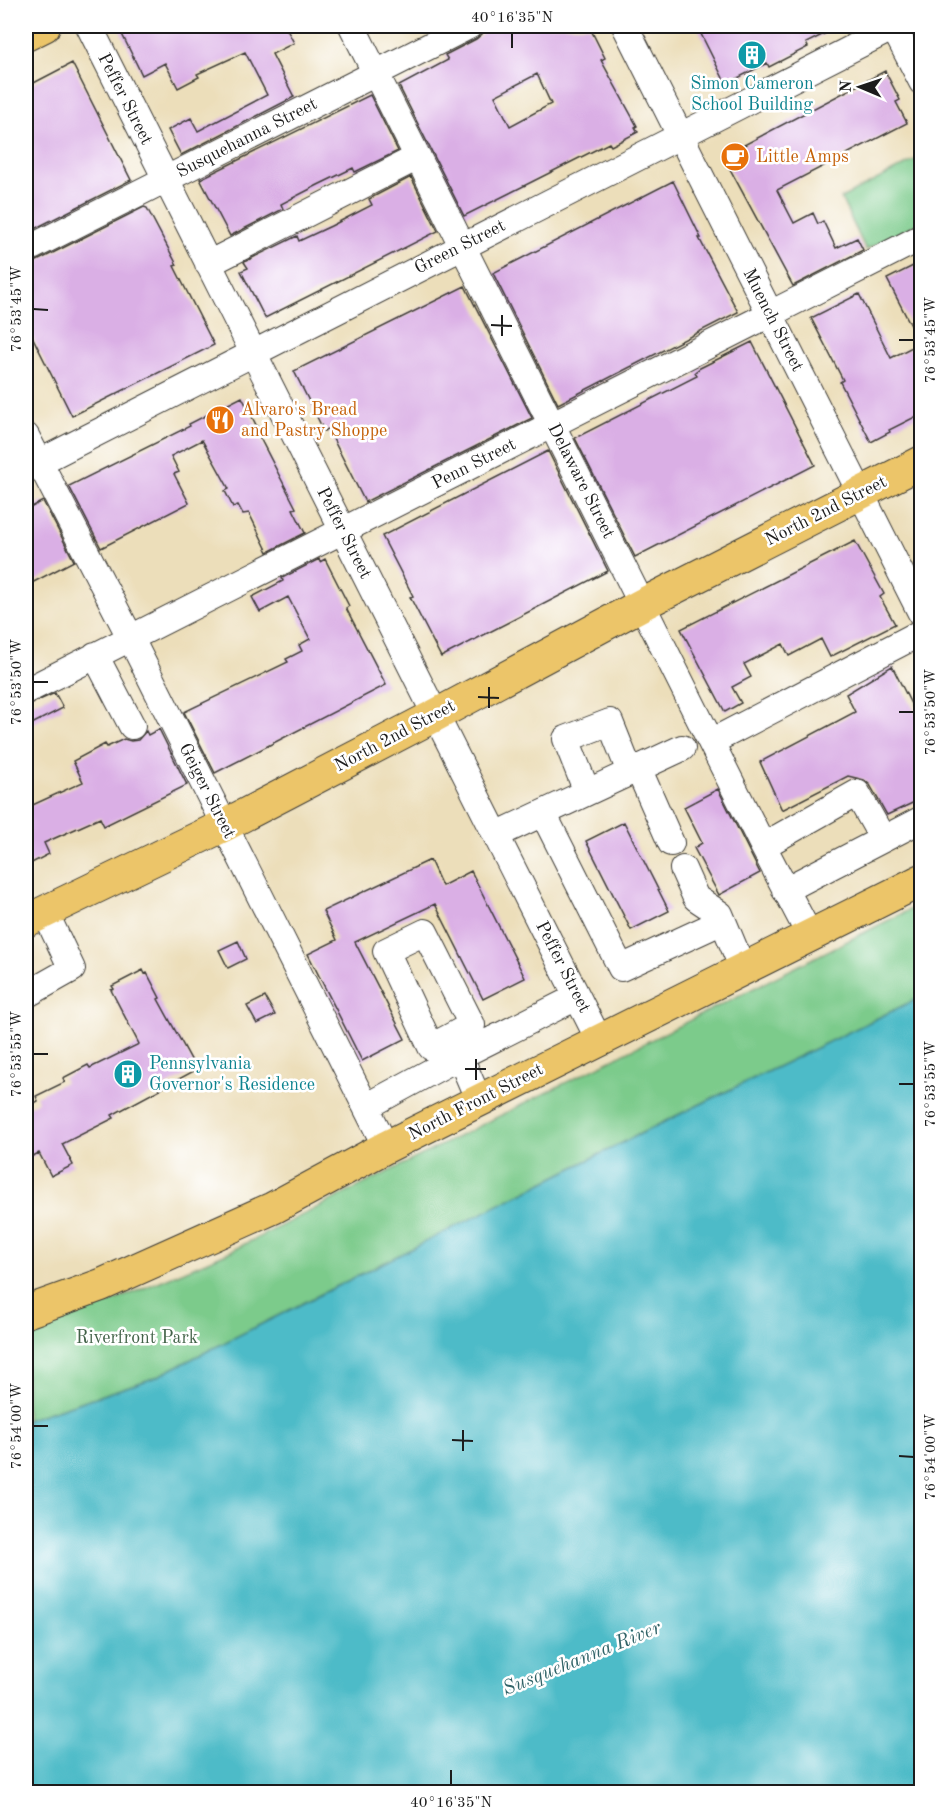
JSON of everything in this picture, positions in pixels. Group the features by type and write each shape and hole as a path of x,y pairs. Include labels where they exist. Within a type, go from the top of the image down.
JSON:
{"main road":[{"path":"26,35 44,26"},
{"name":"North 2nd Street","path":"35,917 225,825 643,604 921,462"},
{"name":"North Front Street","path":"26,1312 101,1285 273,1208 386,1147 921,880"}],"street":[{"name":"Peffer Street","path":"88,26 599,1040"},
{"name":"Delaware Street","path":"352,26 762,846 810,936"},
{"name":"Susquehanna Street","path":"26,250 469,26"},
{"name":"Muench Street","path":"625,26 921,615"},
{"name":"Green Street","path":"32,466 895,26"},
{"path":"895,26 921,82"},
{"path":"208,264 418,158"},
{"name":"Penn Street","path":"26,691 921,237"},
{"name":"Geiger Street","path":"26,436 32,466 130,638 386,1147"},
{"path":"711,742 921,632"},
{"path":"95,655 132,726"},
{"path":"587,792 566,739 610,722 671,843"},
{"path":"496,835 682,748"},
{"path":"762,846 857,793 883,840"},
{"path":"543,813 621,968 723,921"},
{"path":"785,891 921,819"},
{"path":"683,869 696,898 720,914 743,969"},
{"path":"26,995 72,969 35,917"},
{"path":"453,1041 386,951 425,932 453,1041 479,1101"},
{"path":"366,1107 453,1041 549,1010 578,997"}],"green space":[{"path":"921,157 921,222 866,250 841,198"},
{"name":"Riverfront Park","path":"921,904 921,997 670,1119 154,1378 26,1420 26,1333 104,1305 229,1252"}],"water":[{"name":"Susquehanna River","path":"921,997 921,1792 26,1792 26,1420 154,1378 670,1119"}],"building":[{"path":"118,26 285,26 294,43 272,54 294,97 181,155 168,130 191,118 198,131 267,95 245,52 197,74 199,77 178,88 165,63 142,75"},
{"path":"484,26 589,26 605,58 601,60 637,126 635,127 638,132 611,146 609,143 464,216 399,86 448,60 445,55 482,34","holes":["537,74 551,104 510,126 495,96"]},
{"name":"Simon Cameron School Building","path":"697,26 840,26 806,43 808,47 769,67 767,63 726,84"},
{"path":"72,63 131,180 26,233 26,212 32,208 26,195 26,87"},
{"path":"885,71 900,100 896,102 907,123 777,190 794,223 813,213 818,224 823,221 836,248 857,238 863,250 793,286 723,156"},
{"path":"370,95 398,151 355,172 353,168 318,185 281,204 283,209 230,236 200,179"},
{"path":"411,177 438,231 265,318 241,271 248,268 244,262 297,236 299,241 331,226 372,205 369,199"},
{"path":"673,181 701,238 699,238 738,312 558,404 493,273"},
{"path":"144,207 147,208 177,265 174,266 214,345 72,416 26,324 26,265"},
{"path":"921,262 921,414 871,442 840,382 843,380 811,318 859,294 891,358 920,343 887,279"},
{"path":"465,286 532,418 365,502 328,429 324,431 294,371"},
{"path":"752,342 815,465 635,557 575,438 697,376 695,372 700,368"},
{"path":"242,397 259,431 257,432 296,508 293,509 305,533 268,552 249,513 243,514 238,505 233,507 225,491 229,489 202,440 171,456 179,472 174,474 189,503 101,548 69,486 190,426 189,424"},
{"path":"548,451 608,571 441,657 382,536"},
{"path":"43,501 74,561 26,586 26,510"},
{"path":"855,541 884,594 880,597 895,624 830,657 821,639 789,656 783,644 744,664 751,677 732,687 741,703 725,712 681,629"},
{"path":"319,559 320,562 325,559 349,606 346,608 386,685 215,773 184,712 288,662 286,659 302,651 299,645 310,639 288,597 260,612 252,597"},
{"path":"892,666 921,724 921,799 887,815 870,785 864,780 848,776 782,810 760,762 855,712 846,694"},
{"path":"55,693 63,708 26,727 26,706"},
{"path":"159,729 187,785 104,826 100,818 44,843 49,854 26,866 26,808 83,782 73,761 105,744 107,747 124,739 138,740 146,731 148,735"},
{"path":"718,789 760,873 719,895 694,848 702,843 684,807"},
{"path":"624,822 669,911 631,930 586,841"},
{"path":"430,860 442,886 471,871 525,978 483,999 435,904 355,942 405,1039 362,1061 308,954 337,940 323,911"},
{"path":"238,941 246,959 228,968 219,950"},
{"name":"Pennsylvania Governor's Residence","path":"143,970 145,974 147,973 160,998 158,999 194,1065 192,1066 194,1071 112,1115 114,1118 62,1144 73,1165 51,1176 39,1153 26,1159 26,1108 38,1101 36,1096 65,1082 63,1078 88,1065 90,1068 139,1044 111,990 114,989 112,986"},
{"path":"265,997 275,1015 257,1024 247,1006"}],"place":[{"name":"Simon Cameron School Building","path":"752,55"},
{"name":"Little Amps","path":"735,157"},
{"name":"Alvaro's Bread and Pastry Shoppe","path":"220,420"},
{"name":"Pennsylvania Governor's Residence","path":"128,1074"}]}
